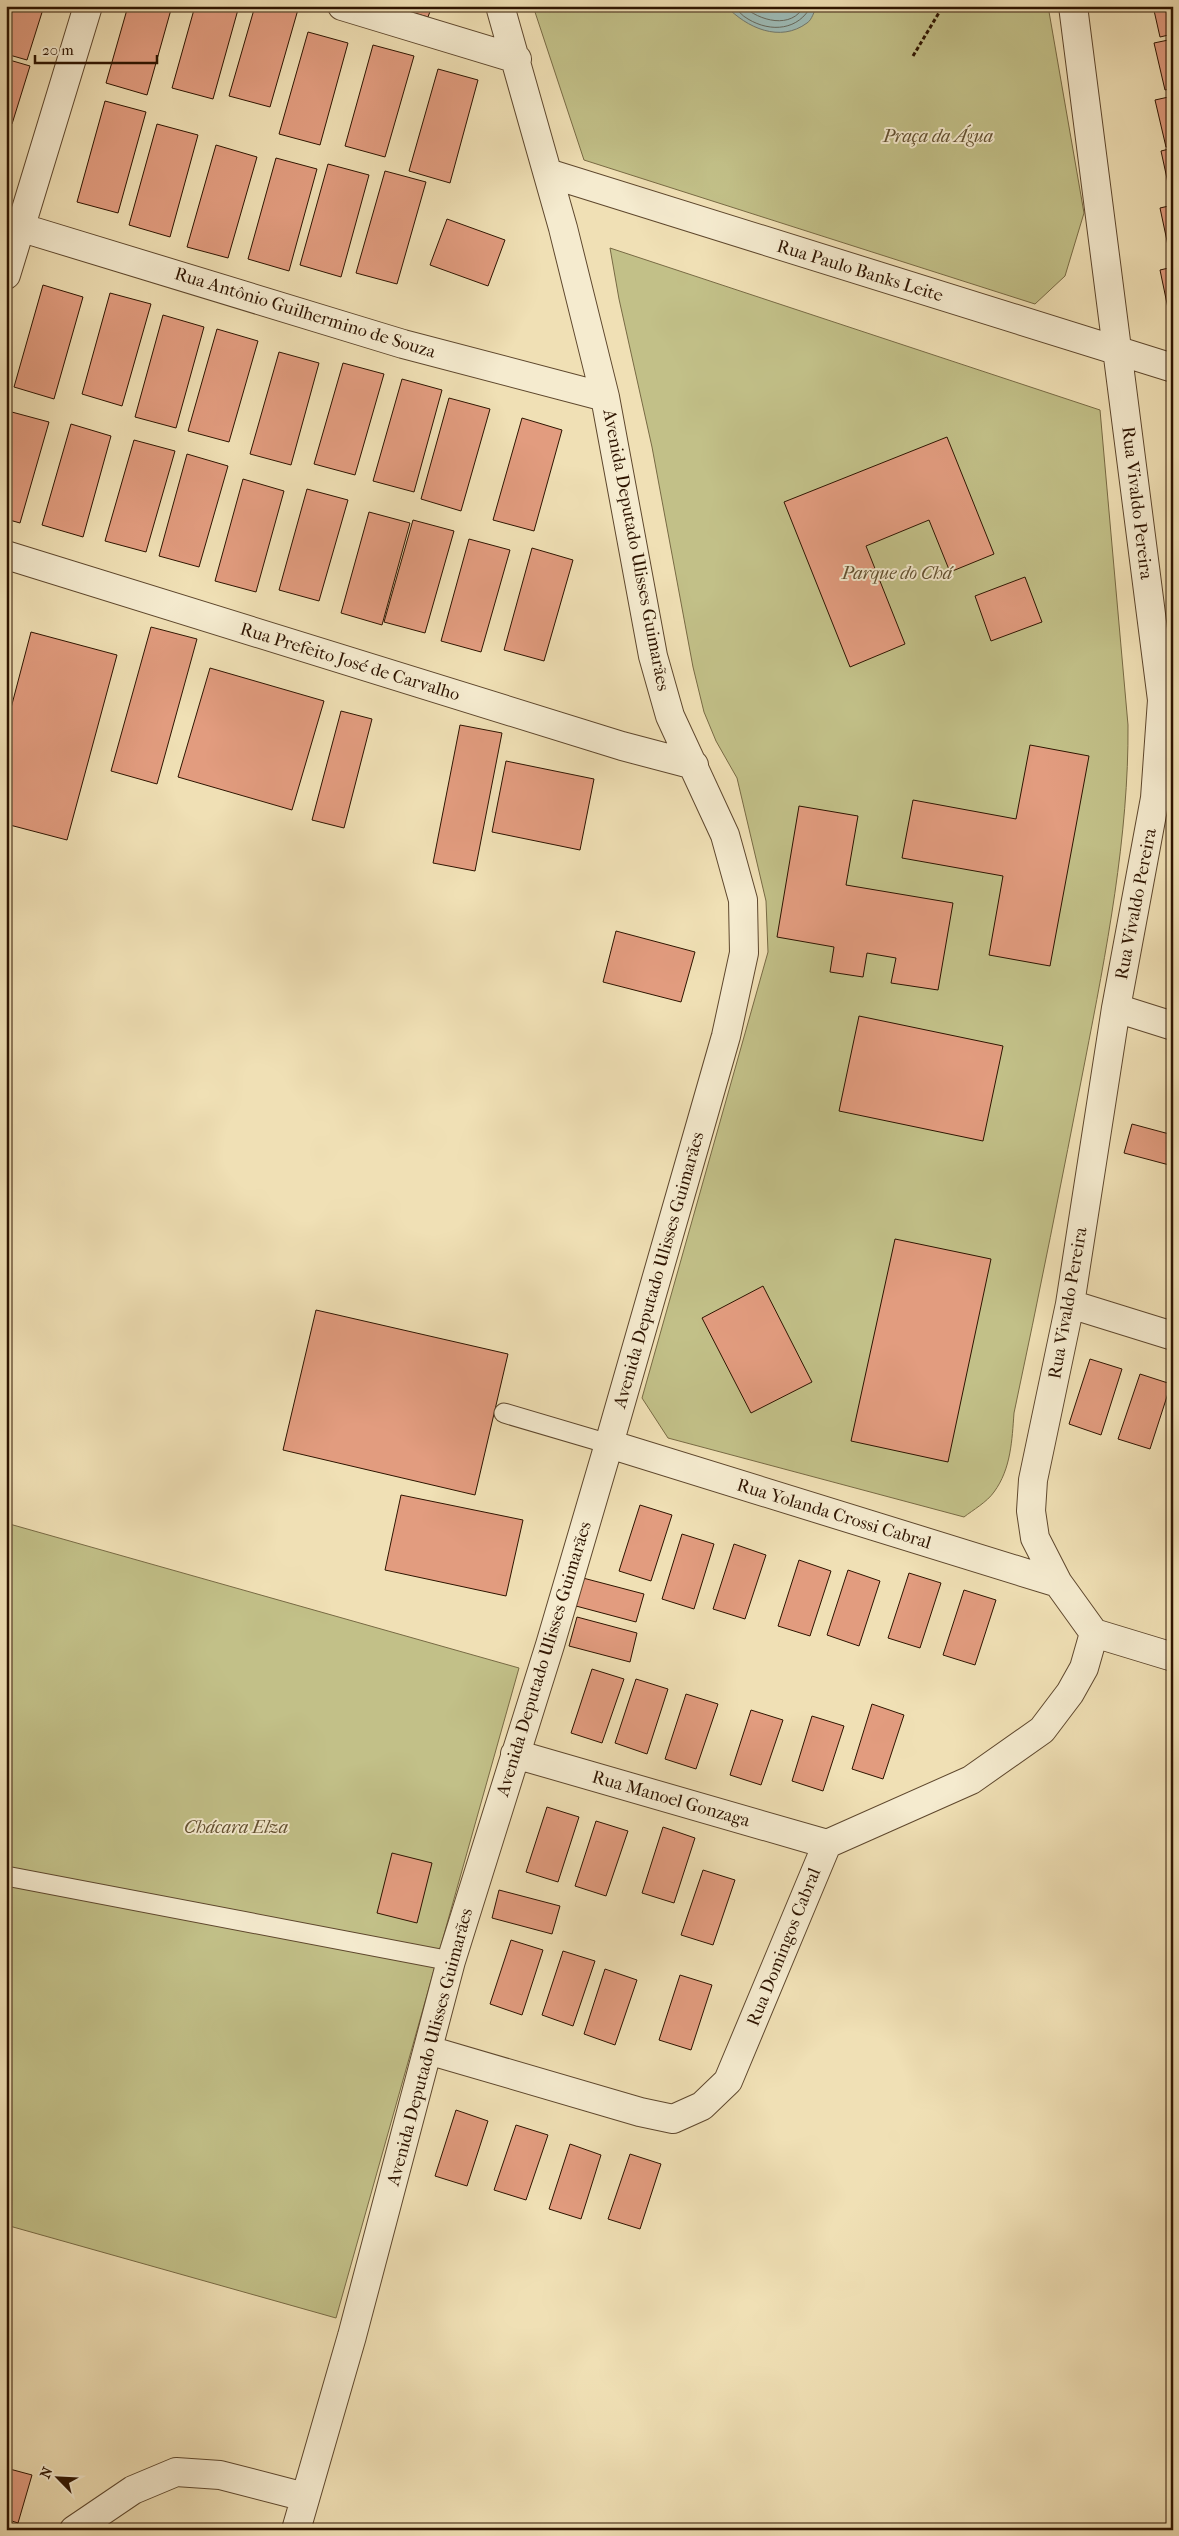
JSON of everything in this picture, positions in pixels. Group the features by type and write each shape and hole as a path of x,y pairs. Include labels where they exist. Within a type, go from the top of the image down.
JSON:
{"street":[{"path":"6,275 14,225 88,6"},
{"path":"342,6 517,59"},
{"name":"Avenida Deputado Ulisses Guimarães","path":"296,2530 352,2336 451,1961 609,1444 726,1036 744,953 743,900 725,835 670,716 653,656 605,397 548,173 517,59 500,6"},
{"name":"Rua Vivaldo Pereira","path":"1073,6 1168,701 1155,798 1116,1008 1070,1304 1033,1480 1031,1511 1035,1538 1058,1584 1094,1633"},
{"name":"Rua Paulo Banks Leite","path":"548,173 1173,368"},
{"name":"Rua Antônio Guilhermino de Souza","path":"14,225 403,344 605,397"},
{"name":"Rua Prefeito José de Carvalho","path":"6,554 622,746 694,765"},
{"path":"1116,1008 1173,1026"},
{"path":"1070,1304 1173,1336"},
{"name":"Rua Yolanda Crossi Cabral","path":"609,1444 1058,1584"},
{"path":"826,1844 971,1780 1042,1730 1075,1684 1084,1668 1094,1633 1173,1657"},
{"name":"Rua Manoel Gonzaga","path":"515,1754 826,1844"},
{"name":"Rua Domingos Cabral","path":"428,2050 597,2100 673,2119 702,2106 728,2081 826,1844"},
{"path":"74,2530 133,2490 176,2472 220,2476 305,2497"}],"lane":[{"path":"504,1413 609,1444"},
{"path":"6,1876 451,1961"}],"path":[{"path":"913,56 943,6"}],"green space":[{"name":"Praça da Água","path":"533,6 1048,6 1084,213 1065,276 1035,304 584,160"},
{"name":"Parque do Chá","path":"610,248 1100,410 1128,725 1125,809 1115,894 1101,978 1014,1413 1010,1454 1004,1474 994,1492 964,1517 668,1438 642,1398 768,952 766,901 737,778 716,741 704,712 693,667 652,447 619,299"},
{"name":"Chácara Elza","path":"6,1523 519,1668 336,2318 6,2225"}],"water":[{"path":"726,6 817,6 809,22 797,29 775,32 764,30 744,21"}],"building":[{"path":"6,6 44,6 27,60 6,54"},
{"path":"128,6 172,6 147,95 106,83"},
{"path":"195,6 239,6 213,99 172,88"},
{"path":"255,6 299,6 270,107 229,96"},
{"path":"388,6 432,6 428,17"},
{"path":"1153,6 1173,6 1173,34 1160,37"},
{"path":"308,32 348,43 320,145 279,134"},
{"path":"1173,39 1173,88 1165,90 1154,43"},
{"path":"373,45 414,56 385,157 345,146"},
{"path":"6,59 30,66 12,124 6,122"},
{"path":"438,69 478,80 450,183 409,171"},
{"path":"1173,96 1173,146 1166,147 1155,100"},
{"path":"105,101 146,112 118,213 77,202"},
{"path":"157,124 198,135 170,237 129,225"},
{"path":"216,145 257,157 228,258 187,247"},
{"path":"1173,148 1173,197 1171,197 1161,151"},
{"path":"276,158 317,169 289,271 248,259"},
{"path":"328,164 369,175 341,277 300,265"},
{"path":"385,171 426,182 397,284 356,273"},
{"path":"1173,205 1173,255 1170,255 1160,208"},
{"path":"447,219 505,240 488,286 430,265"},
{"path":"1173,267 1173,317 1170,318 1160,270"},
{"path":"43,285 83,297 54,399 14,387"},
{"path":"110,293 151,304 122,406 82,394"},
{"path":"163,315 204,327 176,428 135,417"},
{"path":"217,329 258,341 229,442 188,431"},
{"path":"279,352 319,363 291,465 250,454"},
{"path":"343,363 384,374 355,475 314,464"},
{"path":"402,379 442,390 414,492 373,481"},
{"path":"449,398 490,409 461,511 421,499"},
{"path":"8,411 49,422 20,523 6,519 6,418"},
{"path":"522,418 562,430 534,531 493,520"},
{"path":"71,424 111,436 83,537 42,525"},
{"path":"947,437 994,554 950,572 929,520 866,546 905,644 850,667 784,502"},
{"path":"134,440 175,451 146,552 105,541"},
{"path":"187,454 228,466 199,567 159,556"},
{"path":"243,479 284,491 256,592 215,581"},
{"path":"307,489 348,500 319,601 279,590"},
{"path":"369,512 410,523 382,625 341,613"},
{"path":"413,520 454,531 425,633 384,622"},
{"path":"469,539 510,550 481,652 441,641"},
{"path":"532,548 573,560 544,661 504,650"},
{"path":"1025,577 1042,622 991,641 975,596"},
{"path":"151,627 197,639 157,784 111,771"},
{"path":"31,632 117,655 67,840 6,824 6,727"},
{"path":"210,668 324,701 292,810 178,777"},
{"path":"341,711 372,719 344,828 312,820"},
{"path":"460,725 502,733 475,871 433,863"},
{"path":"1030,745 1089,756 1050,966 989,955 1003,876 902,858 913,800 1016,819"},
{"path":"506,761 594,779 580,850 492,832"},
{"path":"799,806 858,816 846,885 953,903 938,990 891,983 896,958 867,953 863,977 830,972 834,947 777,937"},
{"path":"616,931 695,952 681,1002 603,982"},
{"path":"859,1016 1003,1046 983,1141 839,1111"},
{"path":"1132,1124 1173,1135 1173,1166 1124,1153"},
{"path":"895,1239 991,1259 948,1462 851,1441"},
{"path":"763,1286 812,1382 751,1413 702,1318"},
{"path":"316,1310 508,1354 475,1495 283,1450"},
{"path":"1090,1359 1122,1369 1101,1435 1069,1424"},
{"path":"1140,1374 1171,1384 1150,1449 1118,1439"},
{"path":"401,1495 523,1520 506,1596 385,1570"},
{"path":"640,1505 672,1515 651,1581 619,1571"},
{"path":"682,1534 714,1544 694,1609 662,1599"},
{"path":"734,1544 766,1555 745,1619 713,1609"},
{"path":"799,1560 831,1571 810,1636 778,1626"},
{"path":"848,1570 880,1581 859,1646 827,1635"},
{"path":"909,1573 941,1583 920,1648 888,1638"},
{"path":"583,1578 644,1594 636,1622 576,1606"},
{"path":"964,1590 996,1600 975,1665 943,1655"},
{"path":"577,1617 637,1633 630,1662 569,1646"},
{"path":"1173,1623 1173,1645 1167,1643"},
{"path":"592,1669 624,1679 602,1743 571,1733"},
{"path":"636,1679 668,1689 647,1754 615,1743"},
{"path":"686,1694 718,1704 696,1769 665,1759"},
{"path":"872,1704 904,1715 883,1779 852,1769"},
{"path":"751,1710 783,1720 761,1785 730,1775"},
{"path":"812,1716 844,1726 823,1791 792,1781"},
{"path":"547,1807 579,1817 558,1882 526,1872"},
{"path":"596,1821 628,1831 606,1896 575,1886"},
{"path":"663,1827 695,1838 674,1903 642,1893"},
{"path":"392,1853 432,1863 417,1923 377,1913"},
{"path":"703,1870 735,1880 713,1945 681,1935"},
{"path":"499,1890 560,1906 552,1934 492,1918"},
{"path":"511,1940 543,1950 522,2015 490,2004"},
{"path":"563,1951 595,1961 573,2026 542,2015"},
{"path":"605,1969 637,1980 615,2045 584,2034"},
{"path":"680,1975 712,1985 691,2050 659,2040"},
{"path":"456,2110 488,2121 467,2186 435,2176"},
{"path":"516,2125 548,2135 526,2200 494,2190"},
{"path":"570,2144 601,2155 581,2219 549,2209"},
{"path":"630,2154 661,2164 640,2229 608,2219"},
{"path":"6,2468 32,2475 18,2523 6,2519"}]}
